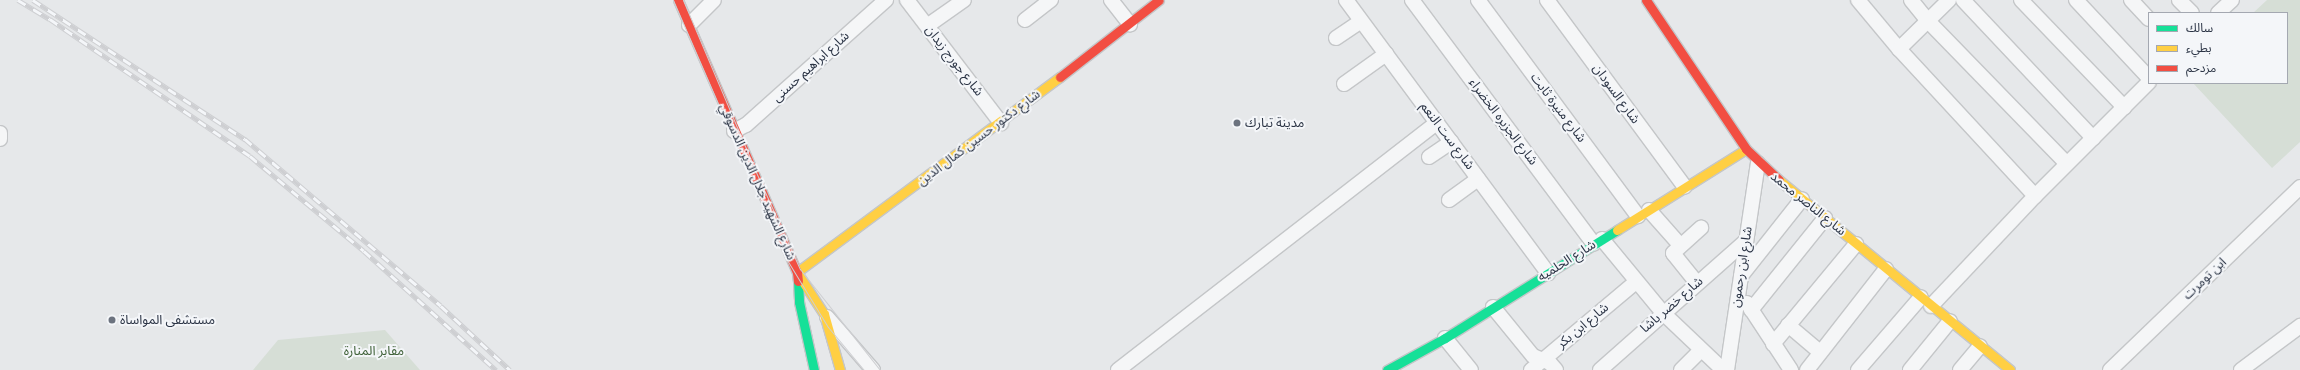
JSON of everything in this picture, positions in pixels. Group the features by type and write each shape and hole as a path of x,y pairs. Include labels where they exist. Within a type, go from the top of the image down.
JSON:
{"street":[{"name":"شارع الشهيد جلال الدين الدسوقي","path":"678,0 734,131 797,272 799,302 814,370"},
{"path":"689,25 714,0"},
{"name":"شارع ابراهيم حسنى","path":"734,131 746,125 886,0"},
{"name":"شارع جورج زيدان","path":"907,0 1001,123"},
{"path":"927,26 964,0"},
{"path":"1025,20 1051,0"},
{"path":"1111,0 1130,24"},
{"name":"شارع دكتور حسين كمال الدين","path":"797,272 1001,123 1159,0"},
{"name":"شارع ست النعم","path":"1346,0 1548,273"},
{"name":"شارع الجزيره الخضراء","path":"1412,0 1598,242 1663,313 1723,370"},
{"name":"شارع منيرة ثابت","path":"1478,0 1644,213 1680,245"},
{"name":"شارع السودان","path":"1547,0 1685,187"},
{"name":"شارع الناصر محمد","path":"1646,0 1746,149 1758,163 2010,370"},
{"path":"1858,0 1899,49 2035,196"},
{"path":"1911,0 1928,21 2067,164"},
{"path":"1899,49 1949,0"},
{"path":"1963,0 2093,138"},
{"path":"2021,0 2124,107"},
{"path":"2076,0 2148,77"},
{"path":"2131,0 2148,18"},
{"path":"2180,0 2191,12"},
{"path":"1336,38 1361,21"},
{"path":"1344,84 1386,54"},
{"path":"1858,370 1926,301 2035,196 2148,83"},
{"path":"1118,370 1437,123"},
{"path":"0,134 0,139"},
{"path":"1429,157 1451,142"},
{"name":"شارع الحلميه","path":"1395,369 1746,149"},
{"name":"شارع ابن رحمون","path":"1727,370 1758,163"},
{"path":"1449,200 1478,179"},
{"name":"ابن تومرت","path":"2110,370 2300,187"},
{"path":"1791,370 1772,344 1751,310 1740,283 1802,199"},
{"path":"1751,310 1825,218"},
{"path":"1697,283 1674,255 1674,251 1701,228"},
{"name":"شارع خضر باشا","path":"1600,370 1746,241"},
{"path":"1772,344 1856,244"},
{"path":"1807,370 1886,269"},
{"path":"797,272 824,314 873,370"},
{"name":"شارع ابن بكر","path":"1536,366 1636,282"},
{"path":"1493,307 1533,356 1536,366 1550,363 1556,370"},
{"path":"824,314 840,370"},
{"path":"1910,370 1950,321"},
{"path":"1788,325 1820,352"},
{"path":"2241,370 2300,326"},
{"path":"1445,338 1471,370"},
{"path":"1960,370 1980,346"},
{"path":"1681,370 1701,350"}],"green space":[{"path":"2267,0 2300,0 2300,142 2272,168 2194,84 2288,84 2288,12 2254,12"},
{"name":"مقابر المنارة","path":"385,330 420,370 253,370 278,340"}],"tram line":[{"path":"673,0 784,255 828,327 864,370"},
{"path":"683,0 755,170 800,269 880,370"}],"railway":[{"path":"18,0 50,19 250,156 364,251 496,370"},
{"path":"33,0 245,139 441,306 510,370"}],"traffic: fast":[{"path":"1387,370 1445,338 1617,230"},
{"path":"798,281 799,302 814,370"}],"traffic: slow":[{"path":"797,272 1060,77"},
{"path":"1617,230 1746,149"},
{"path":"1779,180 2010,370"},
{"path":"798,274 824,314 840,370"}],"traffic: jam":[{"path":"678,0 797,272 798,281"},
{"path":"1060,77 1159,0"},
{"path":"1646,0 1746,149 1779,180"}],"place":[{"name":"مدينة تبارك","path":"1237,123"},
{"name":"مستشفى المواساة","path":"112,320"}]}
